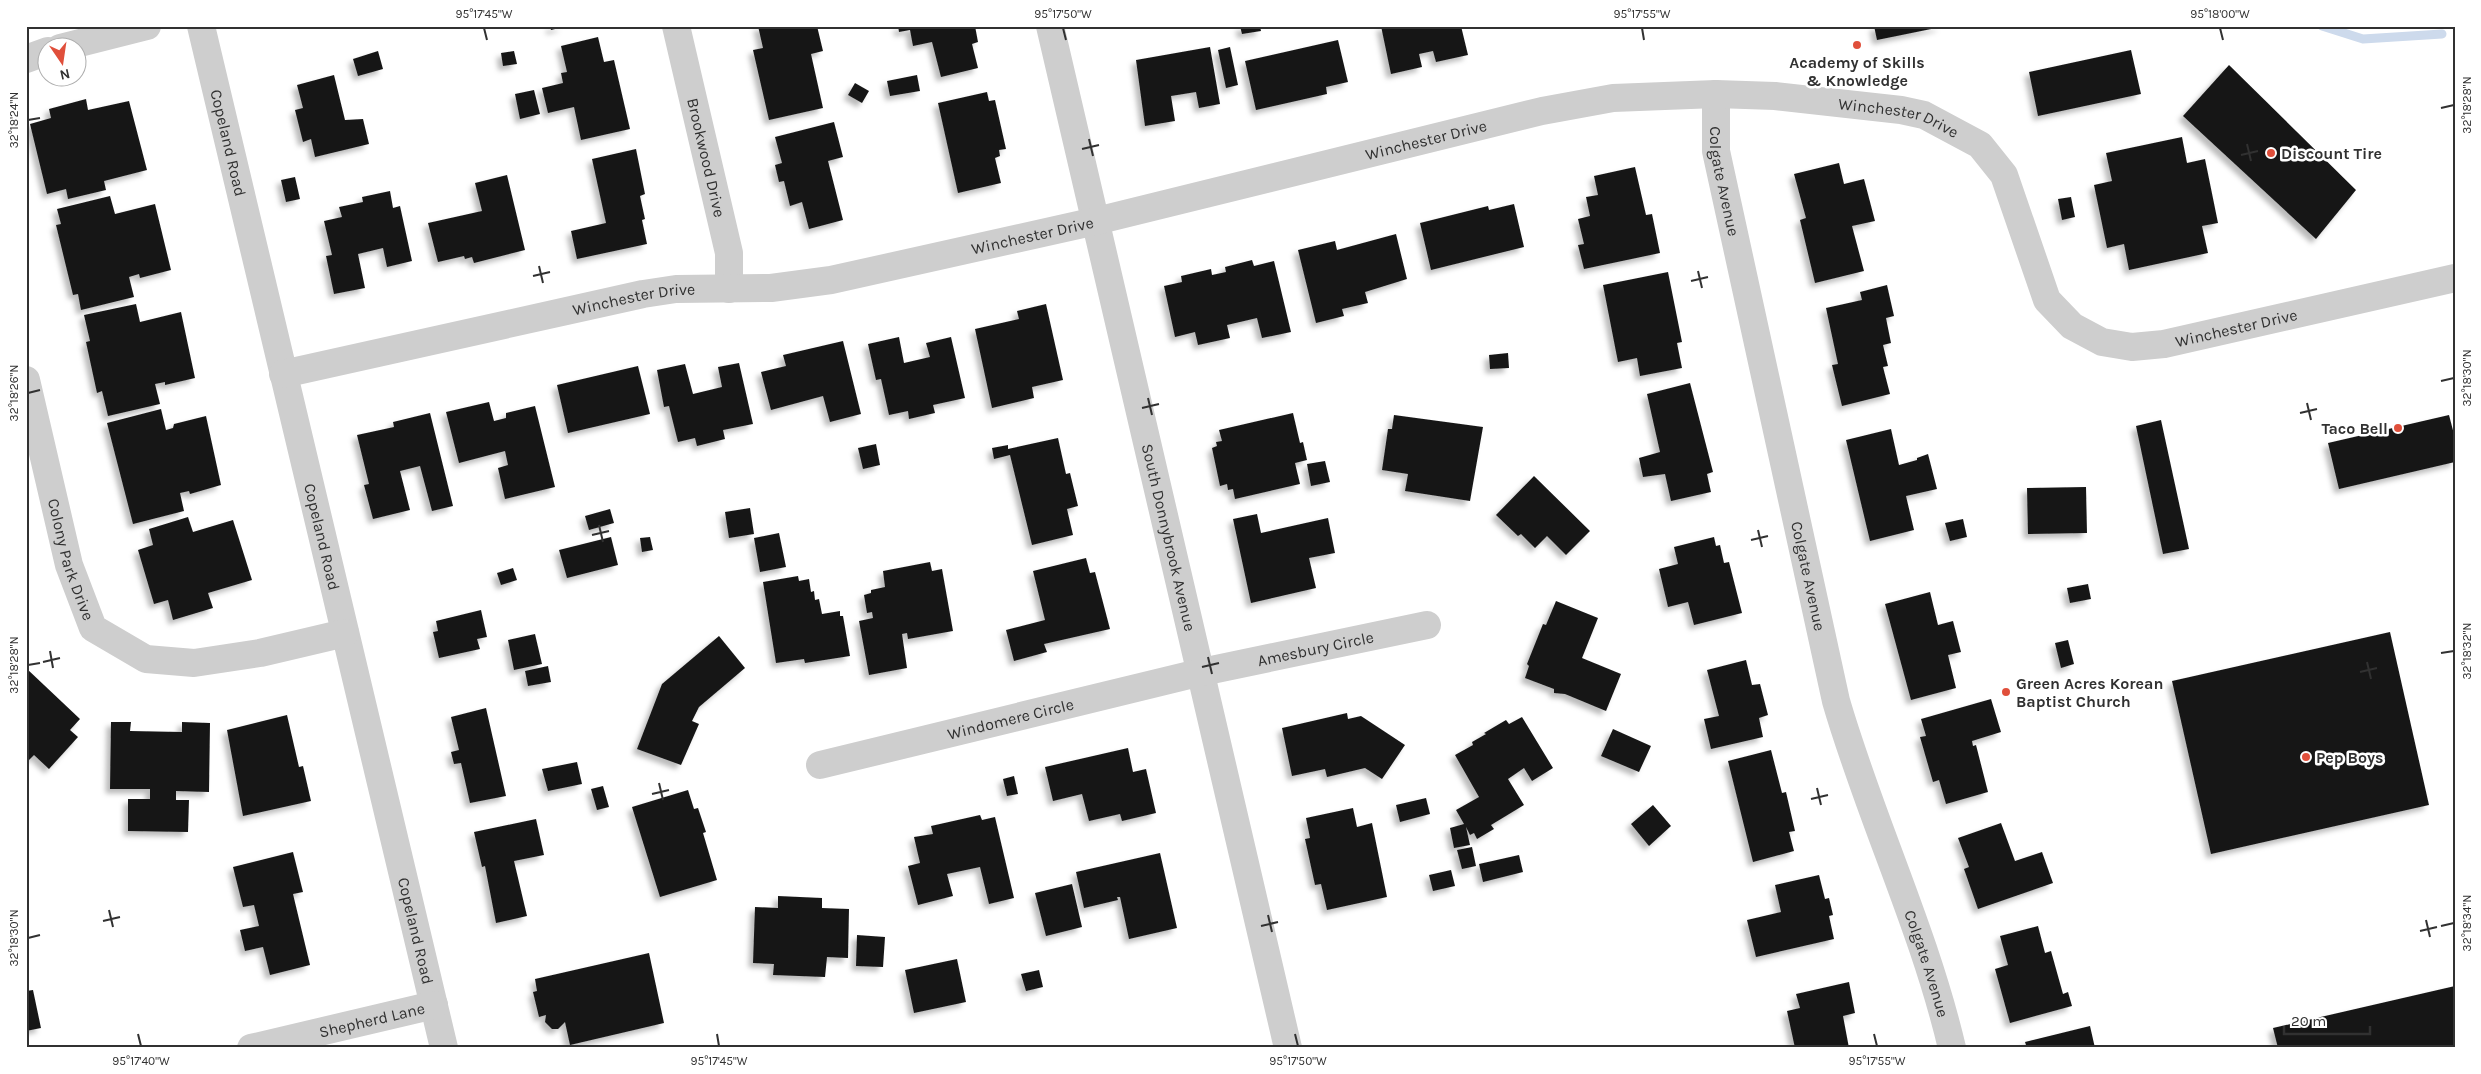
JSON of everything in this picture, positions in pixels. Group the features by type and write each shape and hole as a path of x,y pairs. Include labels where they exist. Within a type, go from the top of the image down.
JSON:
{"street":[{"path":"88,41 147,26"},
{"name":"Copeland Road","path":"200,26 444,1048"},
{"name":"Brookwood Drive","path":"676,26 729,253 729,289"},
{"name":"South Donnybrook Avenue","path":"1050,26 1202,672 1288,1048"},
{"path":"26,59 38,55"},
{"name":"Winchester Drive","path":"283,374 643,294 676,289 771,288 831,280 1096,221 1542,111 1613,98 1716,94 1775,96 1900,110 1924,115 1980,145 2004,176 2047,300 2072,326 2102,342 2132,347 2164,344 2455,278"},
{"name":"Colgate Avenue","path":"1716,94 1716,151 1836,701 1853,757 1929,964 1952,1048"},
{"name":"Colony Park Drive","path":"26,380 69,565 93,628 146,659 194,663 260,653 345,633"},
{"name":"Amesbury Circle","path":"1202,672 1427,624"},
{"name":"Windomere Circle","path":"820,765 1202,672"},
{"name":"Shepherd Lane","path":"251,1048 434,1005"}],"building":[{"path":"550,26 563,26 563,27 551,30"},
{"path":"758,26 817,26 823,51 811,54 823,108 769,120 753,50 763,48"},
{"path":"898,26 975,26 978,42 972,44 978,68 941,77 932,42 913,46 910,30 899,32"},
{"path":"1240,26 1260,26 1261,31 1242,34"},
{"path":"1381,26 1461,26 1468,55 1436,62 1433,51 1419,54 1422,67 1391,74"},
{"path":"1874,26 1941,26 1941,27 1877,40"},
{"path":"598,37 604,62 614,60 630,129 581,140 574,107 548,113 542,88 563,83 561,73 567,72 561,46"},
{"path":"1338,40 1348,82 1326,87 1327,94 1256,110 1245,61"},
{"path":"1210,47 1220,104 1199,108 1196,92 1171,96 1175,121 1145,126 1136,60"},
{"path":"1230,47 1238,85 1226,88 1218,50"},
{"path":"2131,50 2141,94 2038,116 2029,72"},
{"path":"378,51 383,69 358,76 353,59"},
{"path":"514,51 517,64 503,66 501,53"},
{"name":"Discount Tire","path":"2229,65 2356,190 2316,239 2183,116"},
{"path":"334,75 345,120 363,119 369,144 315,157 311,139 303,142 295,110 303,108 297,85"},
{"path":"917,75 920,91 890,96 887,81"},
{"path":"855,83 869,91 862,103 848,95"},
{"path":"534,90 540,114 520,119 515,94"},
{"path":"987,92 989,101 995,100 1006,149 999,150 1000,156 995,158 1001,183 958,193 938,103"},
{"path":"86,99 88,110 129,101 147,170 104,181 106,190 68,199 66,189 47,194 30,124 51,118 49,109"},
{"path":"834,122 843,157 828,161 843,220 809,229 802,202 790,206 784,181 779,182 775,165 782,163 775,137"},
{"path":"2182,137 2187,163 2205,159 2218,223 2202,226 2208,253 2129,270 2124,244 2107,248 2094,185 2112,181 2106,153"},
{"path":"636,149 645,194 640,196 645,219 642,220 647,244 577,259 571,231 606,223 592,159"},
{"path":"1839,163 1844,184 1864,179 1875,221 1852,226 1864,271 1815,283 1800,220 1806,218 1794,174"},
{"path":"1635,167 1646,215 1652,214 1660,253 1584,269 1578,245 1584,244 1578,219 1590,216 1586,197 1598,195 1594,176"},
{"path":"507,175 525,250 474,263 472,257 465,259 464,256 438,262 428,223 482,211 475,183"},
{"path":"295,177 300,199 286,202 281,180"},
{"path":"390,191 393,208 400,206 412,261 387,267 383,248 358,254 365,288 334,294 326,256 332,255 324,221 342,217 339,207 363,202 362,197"},
{"path":"110,196 115,214 155,204 171,270 140,278 139,274 129,277 134,297 81,310 78,294 73,295 56,225 61,224 57,209"},
{"path":"2071,197 2075,217 2062,220 2058,199"},
{"path":"1514,204 1524,247 1431,270 1420,223 1488,206 1489,210"},
{"path":"1396,234 1407,279 1365,292 1368,303 1342,309 1344,316 1316,323 1298,250 1335,241 1337,250"},
{"path":"1252,260 1254,266 1274,261 1291,332 1262,338 1257,318 1227,325 1230,338 1198,345 1195,332 1175,337 1164,286 1182,282 1181,276 1211,269 1212,275 1226,272 1225,267"},
{"path":"1668,272 1682,342 1677,343 1682,368 1640,376 1637,358 1618,362 1603,285"},
{"path":"1887,285 1894,316 1886,318 1891,343 1883,345 1888,366 1883,367 1890,394 1842,406 1832,365 1838,364 1826,308 1862,300 1860,292"},
{"path":"136,304 140,322 181,312 195,378 165,385 165,382 155,384 160,404 108,416 102,391 97,393 86,342 90,341 84,315"},
{"path":"1046,304 1063,380 1032,387 1034,398 992,408 975,329 1019,319 1017,311"},
{"path":"899,337 904,363 930,357 926,343 951,337 965,398 933,405 935,413 909,419 908,411 889,415 881,379 876,380 868,344"},
{"path":"843,341 861,414 830,422 823,396 771,410 761,372 786,366 783,355"},
{"path":"1508,353 1509,368 1490,369 1489,355"},
{"path":"739,363 753,424 723,430 725,439 697,446 695,438 678,442 669,406 664,407 657,370 685,364 693,394 722,387 718,367"},
{"path":"638,366 650,414 568,433 557,385"},
{"path":"1690,383 1713,472 1707,474 1711,492 1671,501 1665,474 1643,477 1639,458 1660,452 1647,394"},
{"path":"489,402 494,421 506,418 506,413 535,406 555,487 505,499 498,468 508,465 505,451 459,463 446,412"},
{"path":"161,409 166,430 173,428 174,424 206,416 221,485 190,494 189,491 180,493 184,511 133,524 107,423"},
{"path":"430,413 453,506 432,511 420,466 400,471 410,510 373,519 364,485 369,484 357,435 394,427 393,422"},
{"path":"1293,413 1300,443 1303,442 1307,460 1295,463 1300,484 1235,499 1233,489 1228,490 1227,484 1220,486 1212,448 1217,446 1216,442 1222,441 1219,430"},
{"path":"1394,415 1483,427 1470,501 1405,491 1408,474 1382,470 1388,429 1392,429"},
{"path":"2449,415 2455,438 2455,462 2339,489 2328,443"},
{"path":"2161,420 2189,549 2163,554 2136,426"},
{"path":"1891,429 1899,465 1917,460 1917,458 1928,454 1937,489 1906,496 1914,530 1870,541 1846,440"},
{"path":"1058,438 1066,474 1070,473 1078,506 1067,509 1073,535 1032,545 1010,455 994,459 992,448 1008,445 1008,449"},
{"path":"876,444 880,465 863,469 858,448"},
{"path":"1325,461 1330,482 1311,486 1307,464"},
{"path":"1534,476 1590,531 1566,555 1547,536 1535,548 1521,534 1518,536 1496,515"},
{"path":"2086,487 2087,533 2028,534 2027,488"},
{"path":"750,508 754,534 729,538 725,512"},
{"path":"610,509 614,523 589,530 585,516"},
{"path":"1257,514 1261,533 1328,518 1335,553 1309,558 1316,588 1251,603 1233,519"},
{"path":"188,517 193,532 233,520 252,580 208,593 213,608 173,620 168,600 154,604 138,550 153,545 149,529"},
{"path":"1963,519 1967,537 1950,541 1945,523"},
{"path":"779,533 786,567 760,572 754,538"},
{"path":"611,537 618,565 567,578 559,550"},
{"path":"650,537 653,550 642,552 640,538"},
{"path":"1714,537 1716,546 1720,545 1724,563 1729,562 1742,613 1694,625 1688,602 1668,607 1659,569 1678,564 1674,547"},
{"path":"1086,558 1090,573 1095,572 1110,629 1044,644 1047,652 1014,661 1006,630 1045,620 1033,571"},
{"path":"930,562 932,571 942,569 953,631 908,639 907,633 902,634 907,668 869,675 859,621 873,618 872,612 867,613 864,595 871,593 871,590 885,587 883,571"},
{"path":"513,568 517,580 501,585 497,573"},
{"path":"798,576 799,581 809,579 811,592 814,591 815,600 819,599 822,614 840,611 840,616 843,616 850,656 805,663 804,659 776,663 763,582"},
{"path":"2088,584 2091,599 2070,603 2067,588"},
{"path":"1930,592 1938,625 1953,621 1961,652 1948,655 1956,688 1911,700 1885,604"},
{"path":"1556,601 1598,618 1582,658 1621,674 1606,711 1565,694 1554,693 1554,689 1525,678 1529,666 1527,664 1543,624 1546,625"},
{"path":"481,610 487,637 477,639 480,649 439,658 433,632 438,631 436,621"},
{"path":"2390,632 2429,805 2211,854 2172,681"},
{"path":"535,634 542,664 514,670 508,640"},
{"path":"719,636 745,668 699,707 692,721 699,724 681,765 637,749 662,684"},
{"path":"2068,640 2074,664 2061,668 2055,643"},
{"path":"1746,660 1752,685 1760,684 1768,715 1759,718 1763,737 1711,749 1704,719 1719,716 1707,670"},
{"path":"548,666 551,682 528,686 525,671"},
{"path":"26,668 80,719 70,730 78,737 49,769 34,755 26,763"},
{"path":"1991,699 2001,732 1972,741 1973,746 1976,745 1988,792 1946,804 1939,780 1933,782 1920,737 1926,736 1921,719"},
{"path":"486,708 506,796 470,803 461,763 454,764 451,752 459,750 451,717"},
{"path":"1347,713 1348,719 1361,716 1405,745 1382,779 1365,768 1327,777 1325,769 1292,776 1282,728"},
{"path":"287,715 299,767 303,766 311,801 243,816 227,730"},
{"path":"1522,717 1553,768 1532,781 1524,768 1508,779 1524,805 1491,825 1494,829 1477,839 1474,833 1470,835 1466,827 1470,845 1454,848 1450,828 1464,824 1456,810 1479,797 1455,755 1473,745 1472,742 1506,720 1509,724"},
{"path":"111,722 131,722 130,731 182,732 182,722 210,723 209,792 176,791 176,800 189,800 188,832 128,831 128,799 150,799 150,789 110,789"},
{"path":"1613,729 1651,746 1639,772 1601,756"},
{"path":"1128,748 1133,772 1146,769 1156,813 1122,821 1120,814 1089,821 1082,794 1053,801 1045,767"},
{"path":"1771,750 1782,793 1786,792 1795,831 1789,832 1794,851 1753,862 1728,761"},
{"path":"577,762 582,784 548,791 542,769"},
{"path":"1014,776 1018,794 1007,796 1003,779"},
{"path":"603,786 609,807 597,810 591,789"},
{"path":"688,790 694,809 698,808 706,832 703,833 717,880 660,897 632,807"},
{"path":"1426,798 1430,814 1400,822 1396,805"},
{"path":"1653,805 1671,826 1649,846 1631,824"},
{"path":"1353,808 1357,827 1372,823 1387,897 1327,910 1321,884 1315,885 1305,839 1310,838 1306,818"},
{"path":"980,815 982,820 995,817 1014,898 989,904 980,867 947,874 953,896 918,905 908,866 920,863 914,837 933,834 931,826"},
{"path":"536,819 544,855 514,861 527,916 496,923 485,866 482,867 474,832"},
{"path":"2001,823 2015,861 2042,852 2053,883 1978,909 1964,869 1969,867 1958,838"},
{"path":"1472,847 1476,866 1462,869 1457,850"},
{"path":"293,852 303,892 293,894 310,965 270,975 263,947 245,951 240,930 259,926 254,905 243,907 233,867"},
{"path":"1160,853 1177,928 1129,939 1120,897 1117,897 1118,900 1084,908 1076,872"},
{"path":"1519,855 1523,872 1483,882 1479,864"},
{"path":"1451,870 1455,886 1433,891 1429,875"},
{"path":"1819,875 1825,899 1829,898 1833,915 1829,916 1834,939 1756,957 1747,920 1781,912 1775,885"},
{"path":"1072,884 1082,927 1046,936 1035,893"},
{"path":"778,896 822,898 822,908 849,909 848,958 827,957 825,977 773,975 774,964 753,963 755,907 778,908"},
{"path":"2038,926 2045,953 2051,951 2063,994 2068,992 2072,1006 2010,1023 1995,969 2008,965 2000,936"},
{"path":"857,935 885,937 883,967 856,966"},
{"path":"649,953 664,1023 570,1045 565,1022 558,1029 552,1029 545,1022 546,1015 539,1017 533,992 537,991 535,979"},
{"path":"957,959 966,1002 914,1013 905,970"},
{"path":"1039,970 1043,987 1026,991 1021,974"},
{"path":"1849,982 1855,1013 1843,1016 1849,1048 1795,1048 1787,1011 1800,1008 1796,994"},
{"path":"2455,986 2455,1048 2278,1048 2273,1028"},
{"path":"33,990 41,1028 26,1031 26,991"},
{"path":"2090,1026 2095,1048 2027,1048 2025,1042"}],"waterway":[{"path":"2322,26 2363,39 2442,34"}],"place":[{"name":"Academy of Skills & Knowledge","path":"1857,45"},
{"name":"Discount Tire","path":"2271,153"},
{"name":"Taco Bell","path":"2398,428"},
{"name":"Green Acres Korean Baptist Church","path":"2006,692"},
{"name":"Pep Boys","path":"2306,757"}]}
